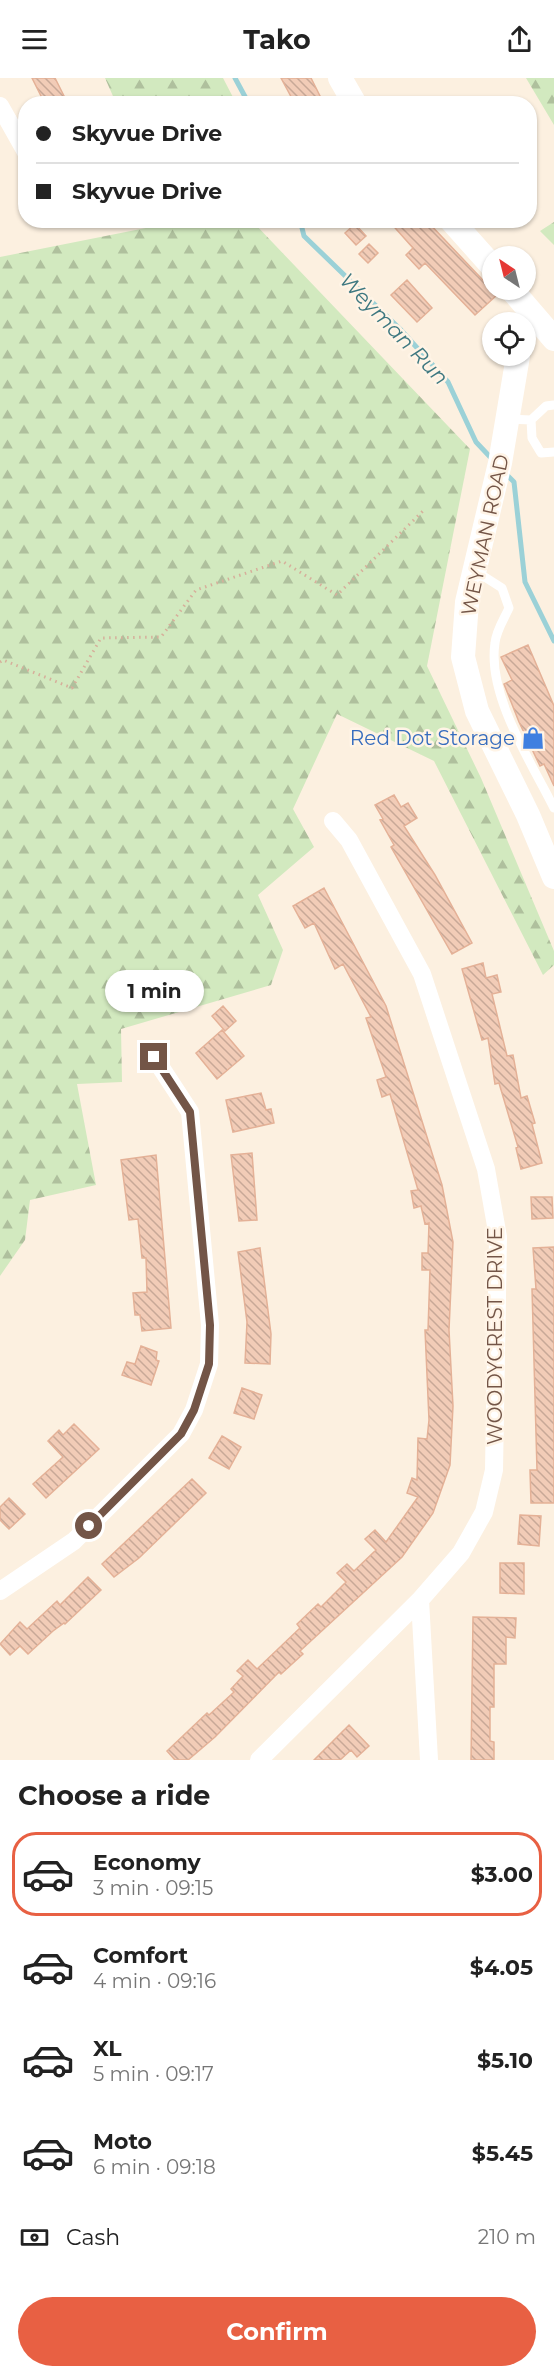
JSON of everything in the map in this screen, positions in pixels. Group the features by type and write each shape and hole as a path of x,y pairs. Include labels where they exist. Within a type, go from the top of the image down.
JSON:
{"street":[{"path":"340,78 350,96"},
{"path":"0,106 18,138"},
{"path":"458,228 482,255"},
{"path":"520,306 554,339"},
{"name":"WEYMAN ROAD","path":"518,366 516,421 494,491 467,602 463,657 477,711 528,815 554,877"},
{"name":"WOODYCREST DRIVE","path":"258,1760 420,1600 461,1553 484,1512 494,1470 498,1237 486,1169 422,974 349,840 333,821"},
{"path":"0,1591 74,1542 181,1434 194,1410 209,1364 210,1325 190,1112 154,1057"},
{"path":"420,1600 429,1760"}],"lane":[{"path":"554,405 546,406 516,421 532,438 541,453 554,453"},
{"path":"475,571 502,588 509,608 495,641 494,665 507,714 554,808"}],"path":[{"path":"0,662 3,660 72,688 102,638 161,637 196,590 282,561 337,595 423,511"}],"green space":[{"path":"105,78 223,78 232,96 113,96"},
{"path":"526,78 554,78 554,125 537,96"},
{"path":"554,222 554,245 540,231"},
{"path":"146,228 259,228 470,449 427,666 481,778 554,951 554,965 543,975 434,761 337,714 293,809 314,847 258,895 283,950 271,985 121,1029 122,1082 77,1084 96,1185 30,1200 25,1240 0,1276 0,257"}],"building":[{"path":"32,78 55,78 64,96 41,96"},
{"path":"281,78 311,78 320,96 291,96"},
{"path":"351,228 359,228 366,236 356,245 345,233"},
{"path":"395,228 434,228 482,279 482,300 492,300 475,315 425,263 419,269 406,255 413,248"},
{"path":"369,244 378,253 368,263 359,254"},
{"path":"407,280 432,308 417,322 391,295"},
{"path":"528,645 554,706 554,786 544,764 540,766 504,684 512,680 501,657"},
{"path":"394,795 401,807 408,803 417,818 404,826 435,875 472,943 452,954 391,847 394,845 380,820 383,819 375,805"},
{"path":"324,888 386,1006 442,1185 453,1242 449,1330 453,1406 450,1465 433,1513 402,1557 300,1651 303,1654 281,1674 279,1672 215,1737 188,1760 175,1760 167,1751 207,1713 209,1715 234,1692 231,1689 243,1676 237,1671 248,1660 257,1669 300,1628 297,1624 318,1604 321,1607 346,1582 337,1573 347,1564 354,1571 376,1550 365,1539 375,1530 386,1542 418,1497 407,1493 412,1478 417,1480 418,1438 427,1439 429,1420 425,1330 428,1330 430,1270 422,1270 422,1253 428,1253 429,1223 425,1224 421,1206 414,1208 411,1191 418,1190 390,1094 382,1097 377,1080 386,1077 366,1018 371,1017 343,964 335,969 314,923 305,928 293,906"},
{"path":"483,963 486,978 497,975 501,992 492,994 507,1056 513,1055 521,1098 527,1096 535,1123 532,1124 542,1163 521,1169 516,1148 518,1147 499,1083 495,1084 488,1038 482,1040 462,969"},
{"path":"223,1006 236,1021 225,1031 212,1016"},
{"path":"222,1030 244,1056 217,1079 196,1053"},
{"path":"261,1093 266,1110 271,1109 274,1123 233,1132 226,1100"},
{"path":"252,1153 257,1220 239,1221 231,1155"},
{"path":"156,1155 171,1328 142,1331 140,1315 135,1315 133,1293 147,1292 146,1258 142,1258 138,1219 129,1220 121,1160"},
{"path":"531,1197 552,1197 553,1218 532,1219"},
{"path":"554,1247 554,1503 531,1503 530,1470 537,1470 532,1289 536,1289 533,1248"},
{"path":"260,1248 271,1334 270,1364 245,1363 247,1322 238,1252"},
{"path":"141,1346 157,1352 156,1360 159,1361 151,1385 122,1375 127,1362 135,1364"},
{"path":"242,1388 262,1395 254,1419 234,1413"},
{"path":"74,1424 99,1449 46,1498 33,1484 63,1457 48,1441 59,1430 63,1435"},
{"path":"222,1436 241,1447 229,1469 209,1458"},
{"path":"192,1479 206,1493 139,1558 114,1577 102,1564"},
{"path":"9,1498 25,1514 9,1529 0,1520 0,1507"},
{"path":"520,1515 541,1516 539,1546 518,1544"},
{"path":"500,1563 524,1563 524,1594 500,1593"},
{"path":"88,1577 101,1590 65,1624 53,1631 28,1654 20,1646 10,1655 0,1644 20,1622 27,1629 57,1601 60,1605"},
{"path":"473,1617 516,1618 515,1638 506,1637 506,1664 494,1664 494,1707 490,1707 490,1741 494,1742 494,1760 471,1760"},
{"path":"349,1725 369,1746 357,1757 351,1750 340,1760 314,1760"}],"waterway":[{"name":"Weyman Run","path":"235,78 245,96"},
{"name":"Weyman Run","path":"302,228 304,236 400,329 448,382 476,442 493,460"},
{"name":"Weyman Run","path":"505,473 514,482 525,582 554,641"}],"place":[{"name":"Red Dot Storage","path":"533,738"}],"route":[{"path":"89,1526 181,1434 194,1410 209,1364 210,1325 190,1112 177,1088 154,1057"}]}
